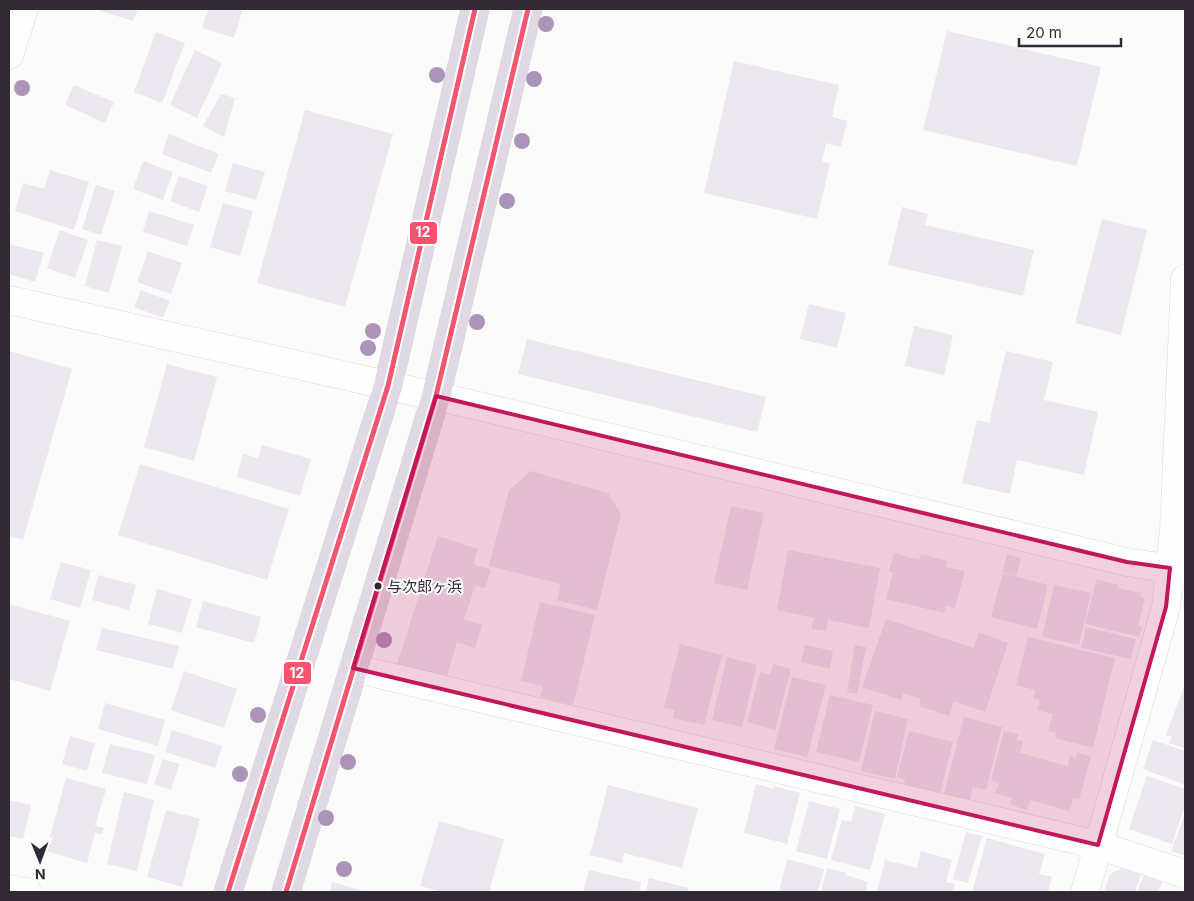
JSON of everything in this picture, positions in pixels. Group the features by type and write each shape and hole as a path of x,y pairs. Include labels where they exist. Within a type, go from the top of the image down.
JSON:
{"highway":[{"path":"228,892 388,386 475,9"},
{"path":"286,892 436,396 528,9"}],"street":[{"path":"9,54 24,9"},
{"path":"1085,892 1178,570 1174,531 1185,279"},
{"path":"9,300 436,396 1127,562 1178,570"},
{"path":"353,668 1098,845 1185,874"},
{"path":"9,889 27,892"}],"highlighted area":[{"path":"436,396 1127,562 1170,568 1166,607 1098,845 353,668"}],"building":[{"path":"94,9 138,9 133,21"},
{"path":"208,9 243,9 234,38 202,28"},
{"path":"947,31 1101,67 1077,166 923,130"},
{"path":"156,32 185,43 162,103 134,92"},
{"path":"195,50 222,63 197,118 170,105"},
{"path":"734,61 839,85 832,117 847,121 841,147 826,143 822,161 830,163 817,219 704,193"},
{"path":"74,85 114,102 105,123 65,105"},
{"path":"221,94 235,98 224,137 203,126"},
{"path":"305,110 393,134 345,307 257,283"},
{"path":"169,134 219,154 211,173 162,154"},
{"path":"143,161 173,172 163,200 133,189"},
{"path":"233,163 265,172 256,200 225,191"},
{"path":"50,170 89,182 74,230 15,211 23,183 44,189"},
{"path":"179,176 208,186 199,212 170,201"},
{"path":"96,185 115,191 101,235 82,229"},
{"path":"223,203 253,211 240,256 210,247"},
{"path":"902,207 928,214 925,225 1034,250 1023,296 888,265"},
{"path":"149,211 194,225 187,246 143,232"},
{"path":"1102,219 1147,230 1121,335 1075,323"},
{"path":"60,230 88,240 75,278 47,268"},
{"path":"97,240 122,246 109,293 85,286"},
{"path":"9,244 44,253 35,282 9,274"},
{"path":"148,251 182,263 171,294 137,282"},
{"path":"141,290 170,301 163,318 134,307"},
{"path":"809,304 846,313 837,348 800,339"},
{"path":"914,326 953,335 944,375 905,366"},
{"path":"527,339 766,397 757,432 518,374"},
{"path":"9,351 72,369 23,540 9,536"},
{"path":"1006,351 1053,362 1044,400 1098,412 1084,475 1017,460 1010,494 962,483 977,420 989,423"},
{"path":"167,364 217,377 194,461 144,447"},
{"path":"262,445 311,459 300,496 237,477 243,454 258,458"},
{"path":"140,464 289,509 267,580 118,535"},
{"path":"531,471 608,493 621,514 597,610 557,600 561,584 489,566 509,490"},
{"path":"731,506 764,513 747,590 714,583"},
{"path":"438,536 478,549 473,564 491,570 485,588 475,586 464,619 482,625 475,648 457,642 446,679 397,664"},
{"path":"788,550 880,568 869,628 828,620 826,631 811,629 814,618 777,610"},
{"path":"894,553 919,560 921,554 947,561 946,567 965,571 955,608 946,605 944,613 886,599 893,573 889,572"},
{"path":"1007,554 1021,558 1016,576 1003,572"},
{"path":"61,562 91,570 80,608 50,599"},
{"path":"1003,573 1048,585 1037,629 991,617"},
{"path":"98,575 136,585 129,610 92,600"},
{"path":"1097,579 1119,585 1118,588 1141,593 1140,597 1145,598 1138,626 1142,627 1139,637 1085,624"},
{"path":"1054,585 1091,593 1079,645 1042,637"},
{"path":"157,589 192,599 182,633 148,624"},
{"path":"203,601 261,617 254,643 196,627"},
{"path":"540,602 595,615 573,705 540,697 543,686 521,681"},
{"path":"9,604 70,621 50,691 9,679"},
{"path":"886,619 974,648 979,632 1008,643 985,712 954,701 949,716 919,706 921,699 903,693 901,700 862,687"},
{"path":"1086,627 1136,639 1131,659 1081,648"},
{"path":"102,628 179,646 173,669 96,650"},
{"path":"1028,637 1115,658 1093,748 1055,738 1056,733 1048,731 1053,714 1037,710 1040,700 1033,698 1035,690 1016,685"},
{"path":"680,644 722,655 704,725 673,718 675,710 664,708"},
{"path":"805,645 833,651 830,669 801,662"},
{"path":"855,645 866,647 857,694 847,692"},
{"path":"727,657 757,665 742,727 712,720"},
{"path":"773,664 791,669 775,730 747,722 760,672 770,675"},
{"path":"184,671 237,689 224,728 171,710"},
{"path":"792,677 826,685 807,757 774,749"},
{"path":"1185,684 1185,749 1169,743 1172,737 1166,735"},
{"path":"830,695 873,705 859,762 816,752"},
{"path":"105,703 165,720 158,746 98,729"},
{"path":"875,711 908,719 895,779 861,771"},
{"path":"964,717 1002,727 986,790 973,787 970,801 944,794"},
{"path":"172,730 222,746 215,768 165,752"},
{"path":"909,731 953,742 940,794 904,785 905,779 897,777"},
{"path":"1004,731 1019,734 1017,740 1023,741 1020,753 1068,766 1070,756 1076,758 1077,753 1091,756 1079,800 1073,798 1070,811 1030,800 1027,810 1010,805 1012,798 995,793 999,783 991,780"},
{"path":"70,736 95,743 87,771 62,764"},
{"path":"1153,740 1185,751 1185,785 1143,769"},
{"path":"110,744 155,755 147,784 102,773"},
{"path":"163,759 179,764 171,790 154,784"},
{"path":"1147,776 1185,789 1185,806 1172,844 1129,829"},
{"path":"66,778 106,789 95,826 104,828 102,834 95,833 87,863 46,851"},
{"path":"756,784 774,789 774,786 800,793 787,844 744,833"},
{"path":"608,785 698,808 682,868 624,853 622,863 590,855"},
{"path":"124,792 154,800 137,871 107,864"},
{"path":"9,800 31,805 23,839 9,836"},
{"path":"809,801 840,809 827,859 796,851"},
{"path":"855,806 885,814 870,870 831,860 842,820 851,822"},
{"path":"166,810 200,819 182,887 147,877"},
{"path":"1185,813 1185,856 1171,851"},
{"path":"439,821 504,839 489,892 443,892 420,886"},
{"path":"966,832 982,836 968,883 953,879"},
{"path":"987,838 1045,854 1039,874 1052,877 1048,892 972,892"},
{"path":"921,851 952,860 946,882 955,884 953,892 877,892 885,860 917,868"},
{"path":"787,859 824,869 818,892 779,892"},
{"path":"827,868 847,873 846,875 868,882 865,892 821,892"},
{"path":"1123,868 1141,874 1135,892 1104,892 1110,874"},
{"path":"589,870 641,882 639,892 583,892"},
{"path":"1144,875 1162,882 1158,892 1137,892"},
{"path":"649,878 688,888 687,892 646,892"},
{"path":"332,882 367,892 330,892"}],"transit line":[{"name":"12","path":"228,892 388,386 475,9"},
{"name":"12","path":"286,892 436,396 528,9"}],"place":[{"name":"与次郎ヶ浜","path":"378,586"}]}
